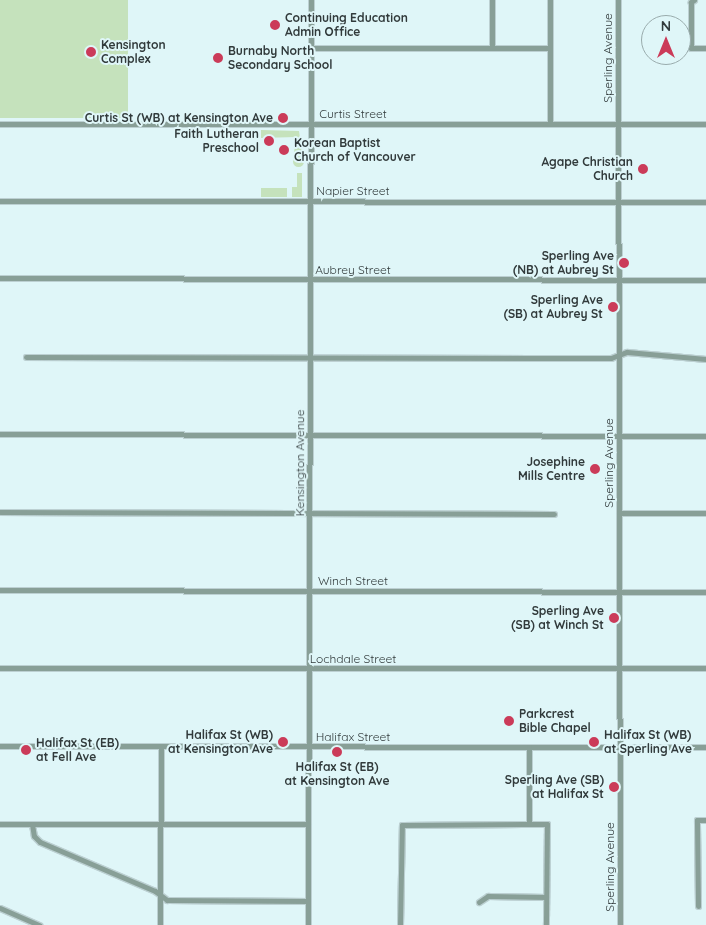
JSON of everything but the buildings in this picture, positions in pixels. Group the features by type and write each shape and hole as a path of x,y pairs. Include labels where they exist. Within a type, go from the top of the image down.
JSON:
{"street":[{"name":"Kensington Avenue","path":"308,925 311,0"},
{"path":"492,0 492,48"},
{"path":"550,0 550,124"},
{"name":"Sperling Avenue","path":"618,0 620,925"},
{"path":"692,1 691,48 706,48"},
{"path":"311,48 550,48"},
{"name":"Curtis Street","path":"0,124 706,124"},
{"name":"Napier Street","path":"0,201 706,202"},
{"name":"Aubrey Street","path":"0,278 706,280"},
{"path":"26,356 611,358 619,355 650,352 706,359"},
{"path":"0,434 706,436"},
{"path":"0,512 554,514"},
{"path":"619,513 706,514"},
{"name":"Winch Street","path":"0,590 706,592"},
{"name":"Lochdale Street","path":"0,668 706,668"},
{"name":"Halifax Street","path":"0,746 706,747"},
{"path":"160,925 161,746"},
{"path":"529,747 529,824"},
{"path":"698,906 697,820 706,820"},
{"path":"0,824 308,824"},
{"path":"32,824 34,836 40,842 160,895 167,900 308,901"},
{"path":"400,925 402,825 547,824 546,925"},
{"path":"479,902 488,896 546,897"},
{"path":"0,908 40,925"}],"green space":[{"path":"0,0 128,0 128,118 0,118"},
{"path":"261,130 299,131 302,153 294,153 296,137 261,138"},
{"path":"298,155 304,161 298,167 292,161"},
{"path":"297,173 302,173 302,197 292,197 292,187 297,187"},
{"path":"261,188 287,188 287,197 261,197"}],"place":[{"name":"Continuing Education Admin Office","path":"275,25"},
{"name":"Kensington Complex","path":"91,52"},
{"name":"Burnaby North Secondary School","path":"218,58"},
{"name":"Curtis St (WB) at Kensington Ave","path":"283,118"},
{"name":"Faith Lutheran Preschool","path":"269,141"},
{"name":"Korean Baptist Church of Vancouver","path":"284,150"},
{"name":"Agape Christian Church","path":"643,169"},
{"name":"Sperling Ave (NB) at Aubrey St","path":"624,263"},
{"name":"Sperling Ave (SB) at Aubrey St","path":"613,307"},
{"name":"Josephine Mills Centre","path":"595,469"},
{"name":"Sperling Ave (SB) at Winch St","path":"614,618"},
{"name":"Parkcrest Bible Chapel","path":"509,721"},
{"name":"Halifax St (WB) at Kensington Ave","path":"283,742"},
{"name":"Halifax St (WB) at Sperling Ave","path":"594,742"},
{"name":"Halifax St (EB) at Fell Ave","path":"26,750"},
{"name":"Halifax St (EB) at Kensington Ave","path":"337,752"},
{"name":"Sperling Ave (SB) at Halifax St","path":"614,787"}]}
